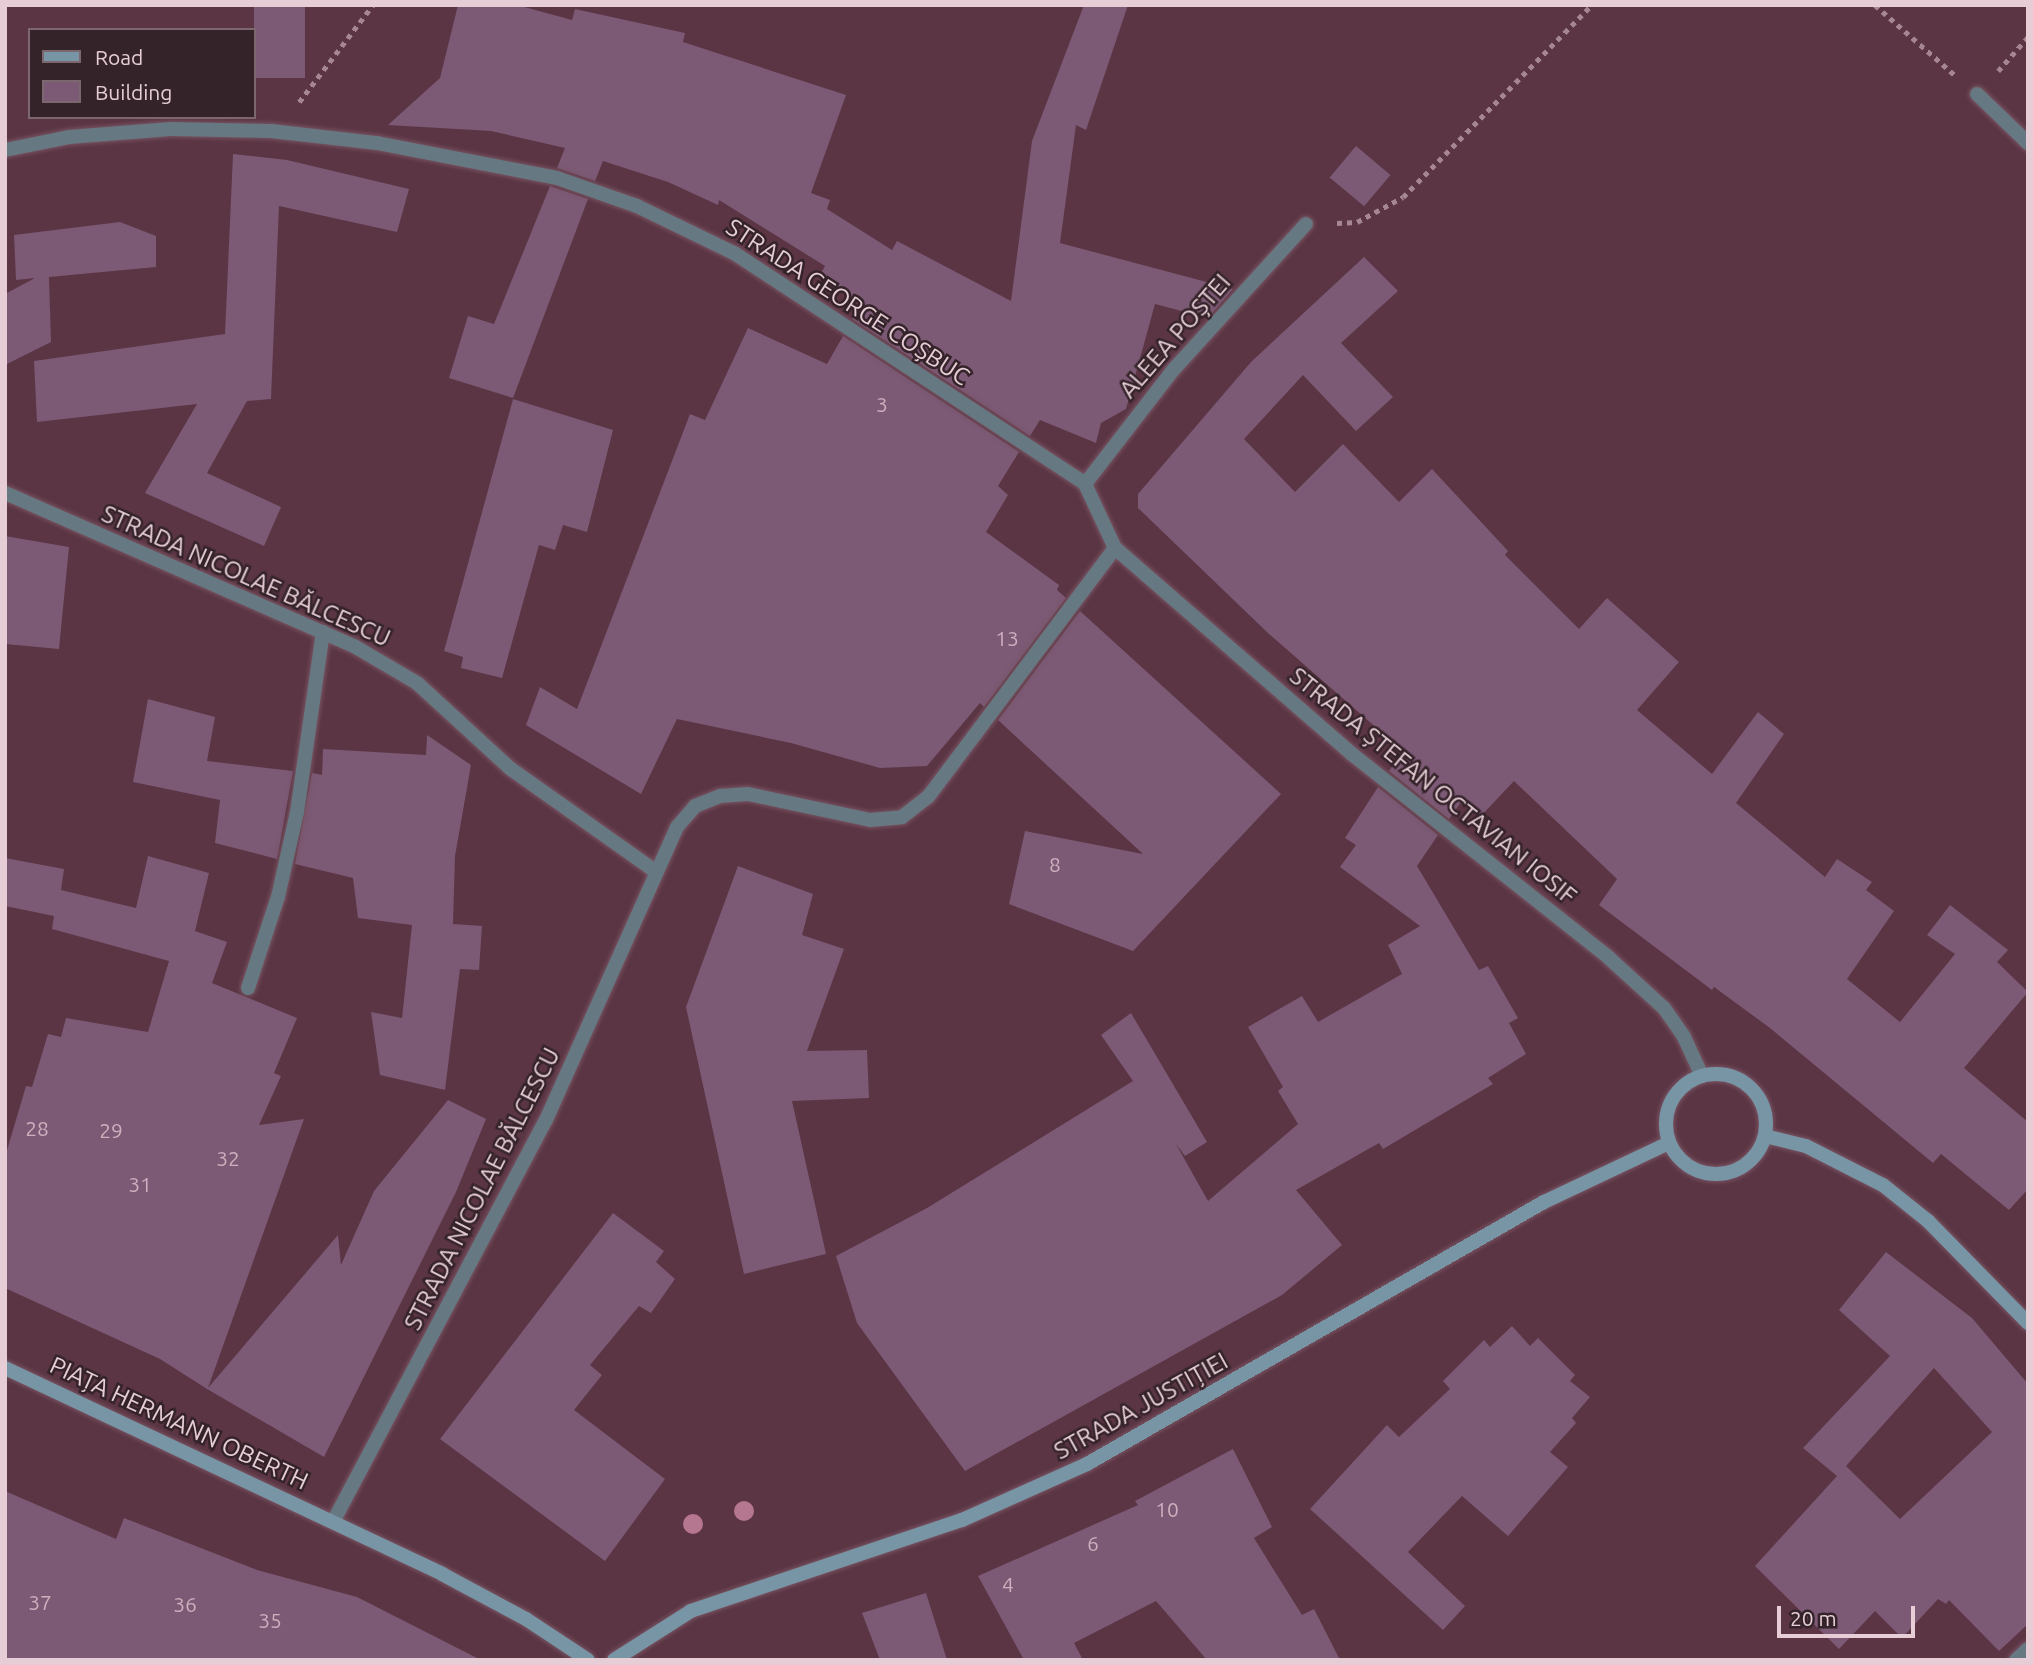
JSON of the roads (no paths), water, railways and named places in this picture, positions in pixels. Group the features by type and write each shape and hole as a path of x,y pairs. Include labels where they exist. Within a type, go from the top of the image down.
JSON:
{"main road":[{"path":"1719,1073 1751,1087 1766,1118 1765,1136 1748,1163 1719,1175 1689,1167 1669,1143 1665,1128 1674,1096 1702,1076 1719,1073"},
{"path":"1765,1136 1806,1146 1883,1185 1928,1221 2028,1324"},
{"name":"STRADA JUSTIȚIEI","path":"614,1660 655,1630 721,1598 962,1520 1065,1475 1544,1202 1669,1143"},
{"name":"PIAȚA HERMANN OBERTH","path":"5,1368 334,1520 526,1619 588,1660"}],"street":[{"path":"1977,94 2028,144"},
{"name":"STRADA GEORGE COȘBUC","path":"5,150 69,137 171,128 271,131 459,156 557,178 637,206 774,276 1085,484"},
{"name":"ALEEA POȘTEI","path":"1085,484 1174,369 1306,224"},
{"path":"1085,484 1115,548"},
{"name":"STRADA NICOLAE BĂLCESCU","path":"5,493 323,632 417,683 511,769 655,872"},
{"name":"STRADA NICOLAE BĂLCESCU","path":"334,1520 540,1132 677,827 695,806 720,796 748,794 870,820 902,817 928,797 1115,548"},
{"name":"STRADA ȘTEFAN OCTAVIAN IOSIF","path":"1115,548 1352,754 1609,958 1664,1008 1684,1037 1702,1076"},
{"path":"248,988 278,897 297,812 323,632"},
{"path":"2017,1660 2028,1649"}]}
